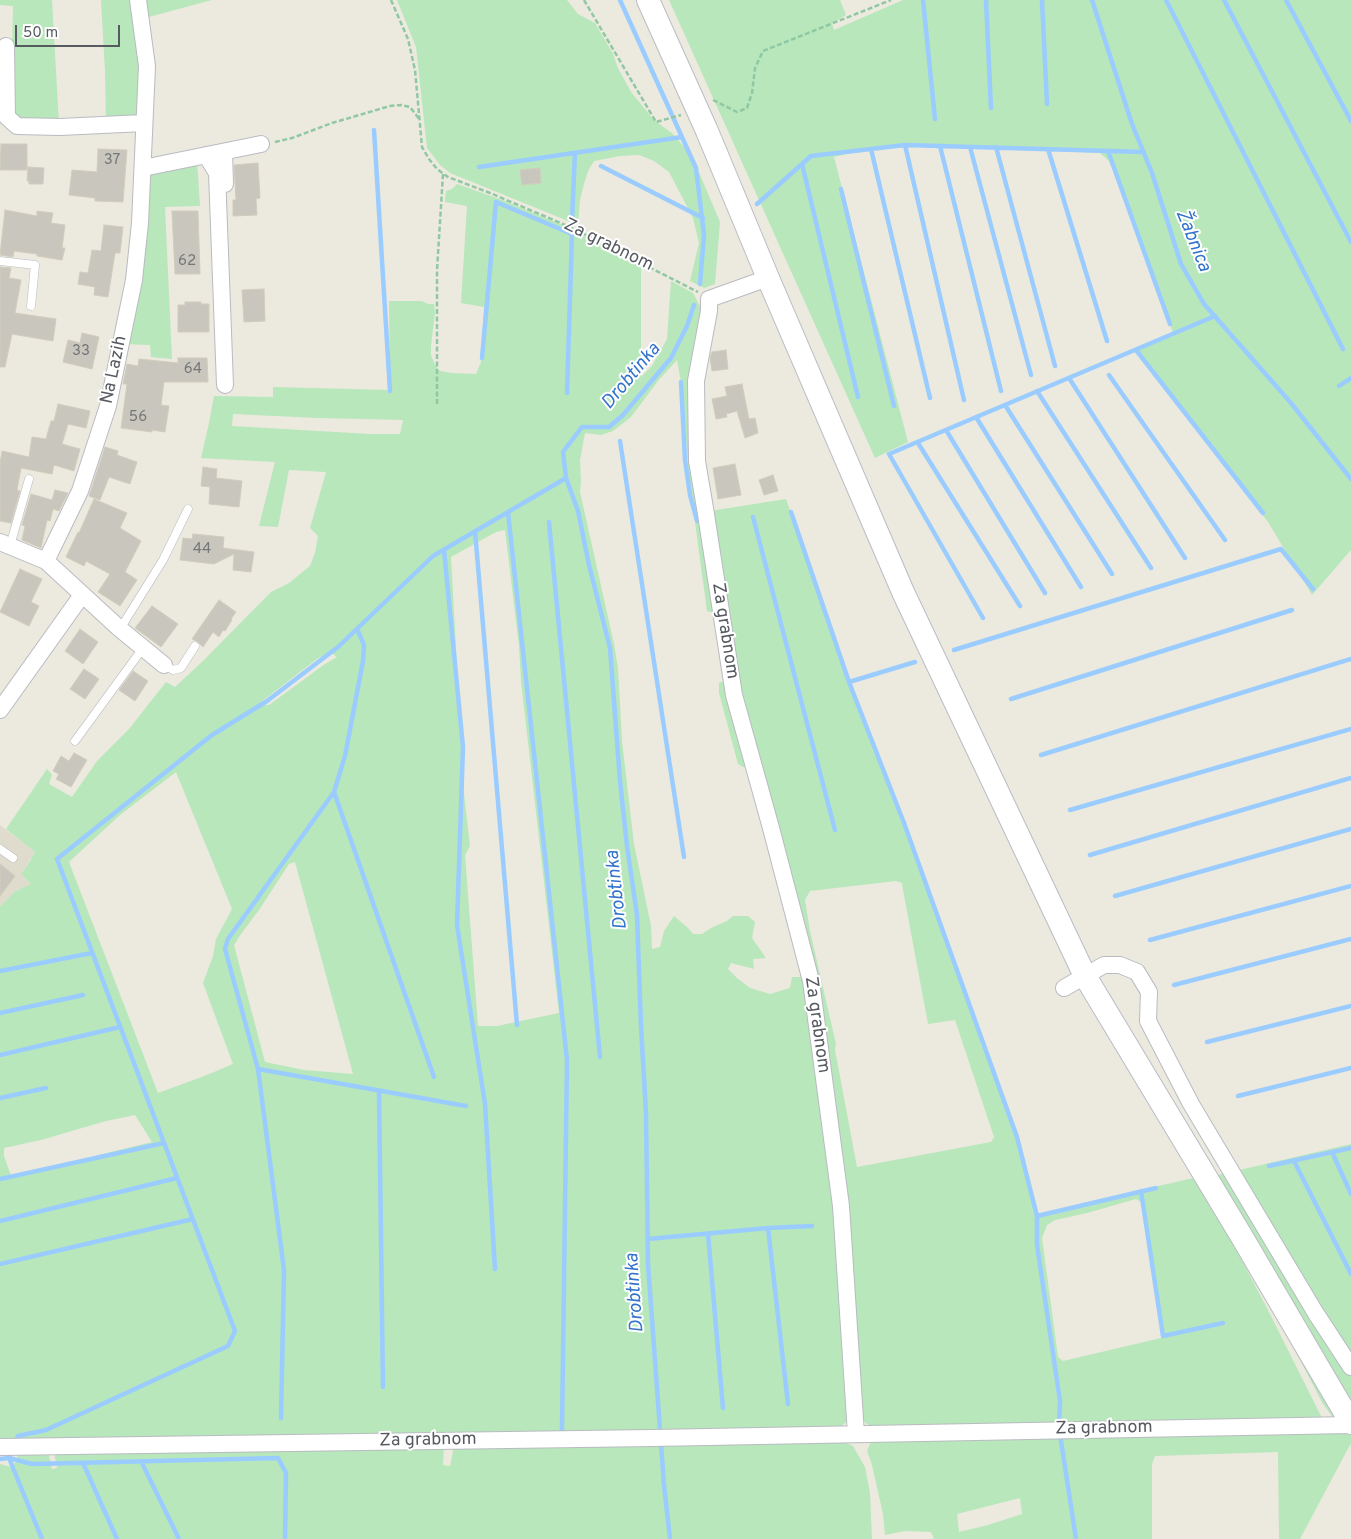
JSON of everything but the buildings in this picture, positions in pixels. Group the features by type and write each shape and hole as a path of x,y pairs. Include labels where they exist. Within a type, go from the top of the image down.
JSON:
{"main road":[{"path":"648,0 707,131 903,592 1085,976 1242,1237 1351,1424"}],"street":[{"name":"Na Lazih","path":"46,561 80,491 108,406 134,280 140,223 147,66 138,0"},
{"path":"6,46 6,117 17,126 60,127 144,123"},
{"path":"143,168 261,144"},
{"path":"224,152 233,322"},
{"path":"206,155 217,173 225,385"},
{"path":"709,300 768,278"},
{"name":"Za grabnom","path":"709,300 709,311 696,382 696,461 734,695 811,981 841,1206 856,1434"},
{"path":"5,544 46,561 120,629 164,665"},
{"path":"0,710 82,595"},
{"path":"1064,988 1104,965 1120,965 1137,972 1148,992 1148,1021 1191,1104 1315,1312 1351,1367"},
{"name":"Za grabnom","path":"1,1447 673,1438 1351,1424"}],"lane":[{"path":"0,261 35,265 31,306"},
{"path":"5,544 29,479"},
{"path":"120,629 163,560 188,509"},
{"path":"164,665 173,670 181,668 195,646"},
{"path":"75,741 143,648"},
{"path":"0,849 13,858"}],"path":[{"name":"Za grabnom","path":"391,0 408,39 415,70 422,147 437,169 448,177 570,227 694,289 709,300"},
{"path":"584,0 656,122 679,116"},
{"path":"712,99 737,112 747,108 752,93 755,68 762,52 891,0"},
{"path":"261,144 292,138 332,123 390,106 401,105 410,107 420,120"},
{"path":"438,404 437,270 443,174"}],"shaded area":[{"path":"0,825 35,852 21,874 31,884 14,892 0,907"}],"green space":[{"path":"0,0 52,0 59,124 31,123 13,116 13,6 0,5"},
{"path":"101,0 133,0 138,26 142,112 135,119 106,122"},
{"path":"142,0 212,0 145,18"},
{"path":"397,0 567,0 578,14 595,23 613,54 631,92 654,120 673,134 692,156 720,222 715,284 704,288 690,281 699,243 693,218 669,172 654,161 639,155 620,156 594,161 588,171 580,200 578,225 450,173 440,165 427,148 416,47","holes":["540,168 541,183 522,185 521,170"]},
{"path":"669,0 840,0 846,15 832,23 834,30 903,0 1351,0 1351,550 1312,595 1268,522 1135,350 1173,333 1110,162 1100,153 1001,148 916,147 868,149 834,157 908,442 875,458"},
{"path":"197,161 200,206 165,207 172,359 151,357 150,345 125,344 148,180 152,169"},
{"path":"457,184 505,201 565,226 641,265 641,377 652,366 667,339 671,281 693,293 702,310 694,384 717,614 707,611 688,470 683,393 677,360 658,381 631,417 613,431 601,435 585,433 580,460 580,492 618,668 622,741 634,844 651,926 652,949 660,947 664,931 674,916 693,934 702,934 733,916 748,916 755,922 752,938 766,958 753,959 754,969 731,963 728,969 750,988 770,994 790,988 792,977 804,977 831,1169 850,1412 846,1422 838,1430 0,1443 0,907 14,892 31,884 21,874 35,852 6,829 47,769 52,775 49,784 72,797 97,761 129,729 166,682 175,687 271,592 289,583 310,566 318,536 310,528 326,472 289,470 278,527 259,526 275,462 201,458 214,396 273,397 273,387 390,390 389,301 422,301 434,304 435,313 431,355 435,365 440,371 476,374 481,362 484,307 461,303 467,206 445,202 446,191 452,189","holes":["233,414 403,420 400,434 232,426","505,530 559,1013 497,1026 478,1026 465,855 470,846 464,794 451,557 496,532","330,652 337,657 269,705 257,705 317,659","176,772 232,909 216,939 213,956 203,983 233,1064 158,1093 69,862 120,815","295,862 353,1074 304,1070 265,1062 234,945 289,864","135,1115 152,1142 12,1175 4,1156 4,1148 41,1140 106,1121"]},
{"path":"786,499 856,702 1004,1101 1038,1215 1198,1177 1322,1418 870,1426 862,1420 827,1069 740,694 710,511","holes":["896,881 902,883 928,1024 955,1020 994,1137 991,1142 857,1167 835,1050 836,1044 810,931 805,900 810,891","1136,1199 1141,1202 1161,1321 1161,1338 1063,1361 1058,1357 1042,1238 1047,1225 1055,1220"]},
{"path":"728,679 748,767 738,764 719,693 719,683"},
{"path":"1351,1144 1351,1421 1335,1420 1323,1404 1205,1178"},
{"path":"1351,1432 1351,1443 1300,1539 1279,1539 1278,1452 1155,1456 1152,1464 1152,1539 934,1539 931,1532 905,1531 885,1535 883,1514 867,1451 872,1439","holes":["1020,1498 1022,1514 988,1525 959,1532 957,1514"]},
{"path":"838,1439 853,1446 865,1467 870,1493 872,1539 0,1539 0,1464 11,1467 17,1460 18,1453 48,1452 52,1469 57,1468 54,1452 444,1446 443,1465 450,1466 454,1446"}],"waterway":[{"name":"Drobtinka","path":"620,0 696,168 704,235 700,284"},
{"path":"923,0 935,119"},
{"path":"986,0 991,108"},
{"path":"1042,0 1047,104"},
{"name":"Žabnica","path":"1092,0 1132,124 1152,173 1181,264 1204,304 1291,403 1351,479"},
{"path":"1166,0 1343,349"},
{"path":"1224,0 1351,242"},
{"path":"1286,0 1351,121"},
{"path":"374,130 390,391"},
{"path":"479,167 682,137"},
{"path":"905,145 964,400"},
{"path":"757,204 811,156 905,145 1144,152"},
{"path":"940,146 1001,391"},
{"path":"970,147 1031,375"},
{"path":"996,147 1055,366"},
{"path":"871,149 930,398"},
{"path":"1048,149 1107,341"},
{"path":"1108,151 1170,324"},
{"path":"572,219 575,153"},
{"path":"802,164 858,397"},
{"path":"601,166 703,218"},
{"path":"841,189 894,406"},
{"path":"482,358 496,202 572,234 567,393"},
{"name":"Drobtinka","path":"670,1539 664,1485 648,1264 646,1113 637,915 620,781 610,648 589,565 578,511 566,478 563,452 582,427 609,427 623,415 671,358 687,326 694,305"},
{"path":"983,618 889,454 1215,316"},
{"path":"1136,350 1263,513"},
{"path":"1109,375 1225,540"},
{"path":"1069,378 1185,558"},
{"path":"1339,386 1351,378"},
{"path":"681,382 685,460 690,495 697,521"},
{"path":"1037,391 1151,568"},
{"path":"1005,405 1112,574"},
{"path":"976,417 1081,587"},
{"path":"946,430 1045,593"},
{"path":"620,441 684,857"},
{"path":"918,443 1020,606"},
{"path":"15,1444 18,1436 46,1430 228,1346 235,1331 57,859 212,735 267,701 338,647 433,556 566,478"},
{"path":"508,512 567,1060 562,1430"},
{"path":"791,512 849,682 904,823 1017,1137 1037,1216 1037,1245 1060,1401 1059,1426"},
{"path":"753,517 835,830"},
{"path":"549,522 600,1057"},
{"path":"475,531 517,1025"},
{"path":"954,650 1281,549 1313,589"},
{"path":"444,550 463,747 457,925 485,1104 495,1269"},
{"path":"1011,699 1292,610"},
{"path":"281,1418 284,1270 258,1069 225,949 228,939 334,792 345,756 363,661 364,645 357,629"},
{"path":"1041,755 1351,659"},
{"path":"849,682 915,662"},
{"path":"1070,810 1351,729"},
{"path":"1090,855 1351,778"},
{"path":"334,792 434,1077"},
{"path":"1115,896 1351,829"},
{"path":"1150,940 1351,886"},
{"path":"1174,985 1351,939"},
{"path":"0,971 92,953"},
{"path":"0,1013 83,995"},
{"path":"1207,1042 1351,1006"},
{"path":"0,1055 120,1027"},
{"path":"1238,1096 1351,1068"},
{"path":"258,1069 466,1106"},
{"path":"0,1098 46,1088"},
{"path":"379,1091 383,1387"},
{"path":"0,1179 164,1143"},
{"path":"1269,1166 1351,1148"},
{"path":"1332,1152 1351,1194"},
{"path":"1294,1161 1351,1274"},
{"path":"0,1221 177,1178"},
{"path":"1037,1216 1156,1188"},
{"path":"1141,1191 1163,1336 1223,1323"},
{"path":"0,1264 193,1219"},
{"path":"648,1239 812,1226"},
{"path":"768,1228 788,1404"},
{"path":"708,1234 723,1408"},
{"path":"1060,1434 1076,1539"},
{"path":"0,1459 9,1458 12,1451"},
{"path":"9,1458 32,1464 278,1458 286,1473 285,1539"},
{"path":"9,1458 42,1539"},
{"path":"141,1461 179,1539"},
{"path":"83,1463 117,1539"}]}
